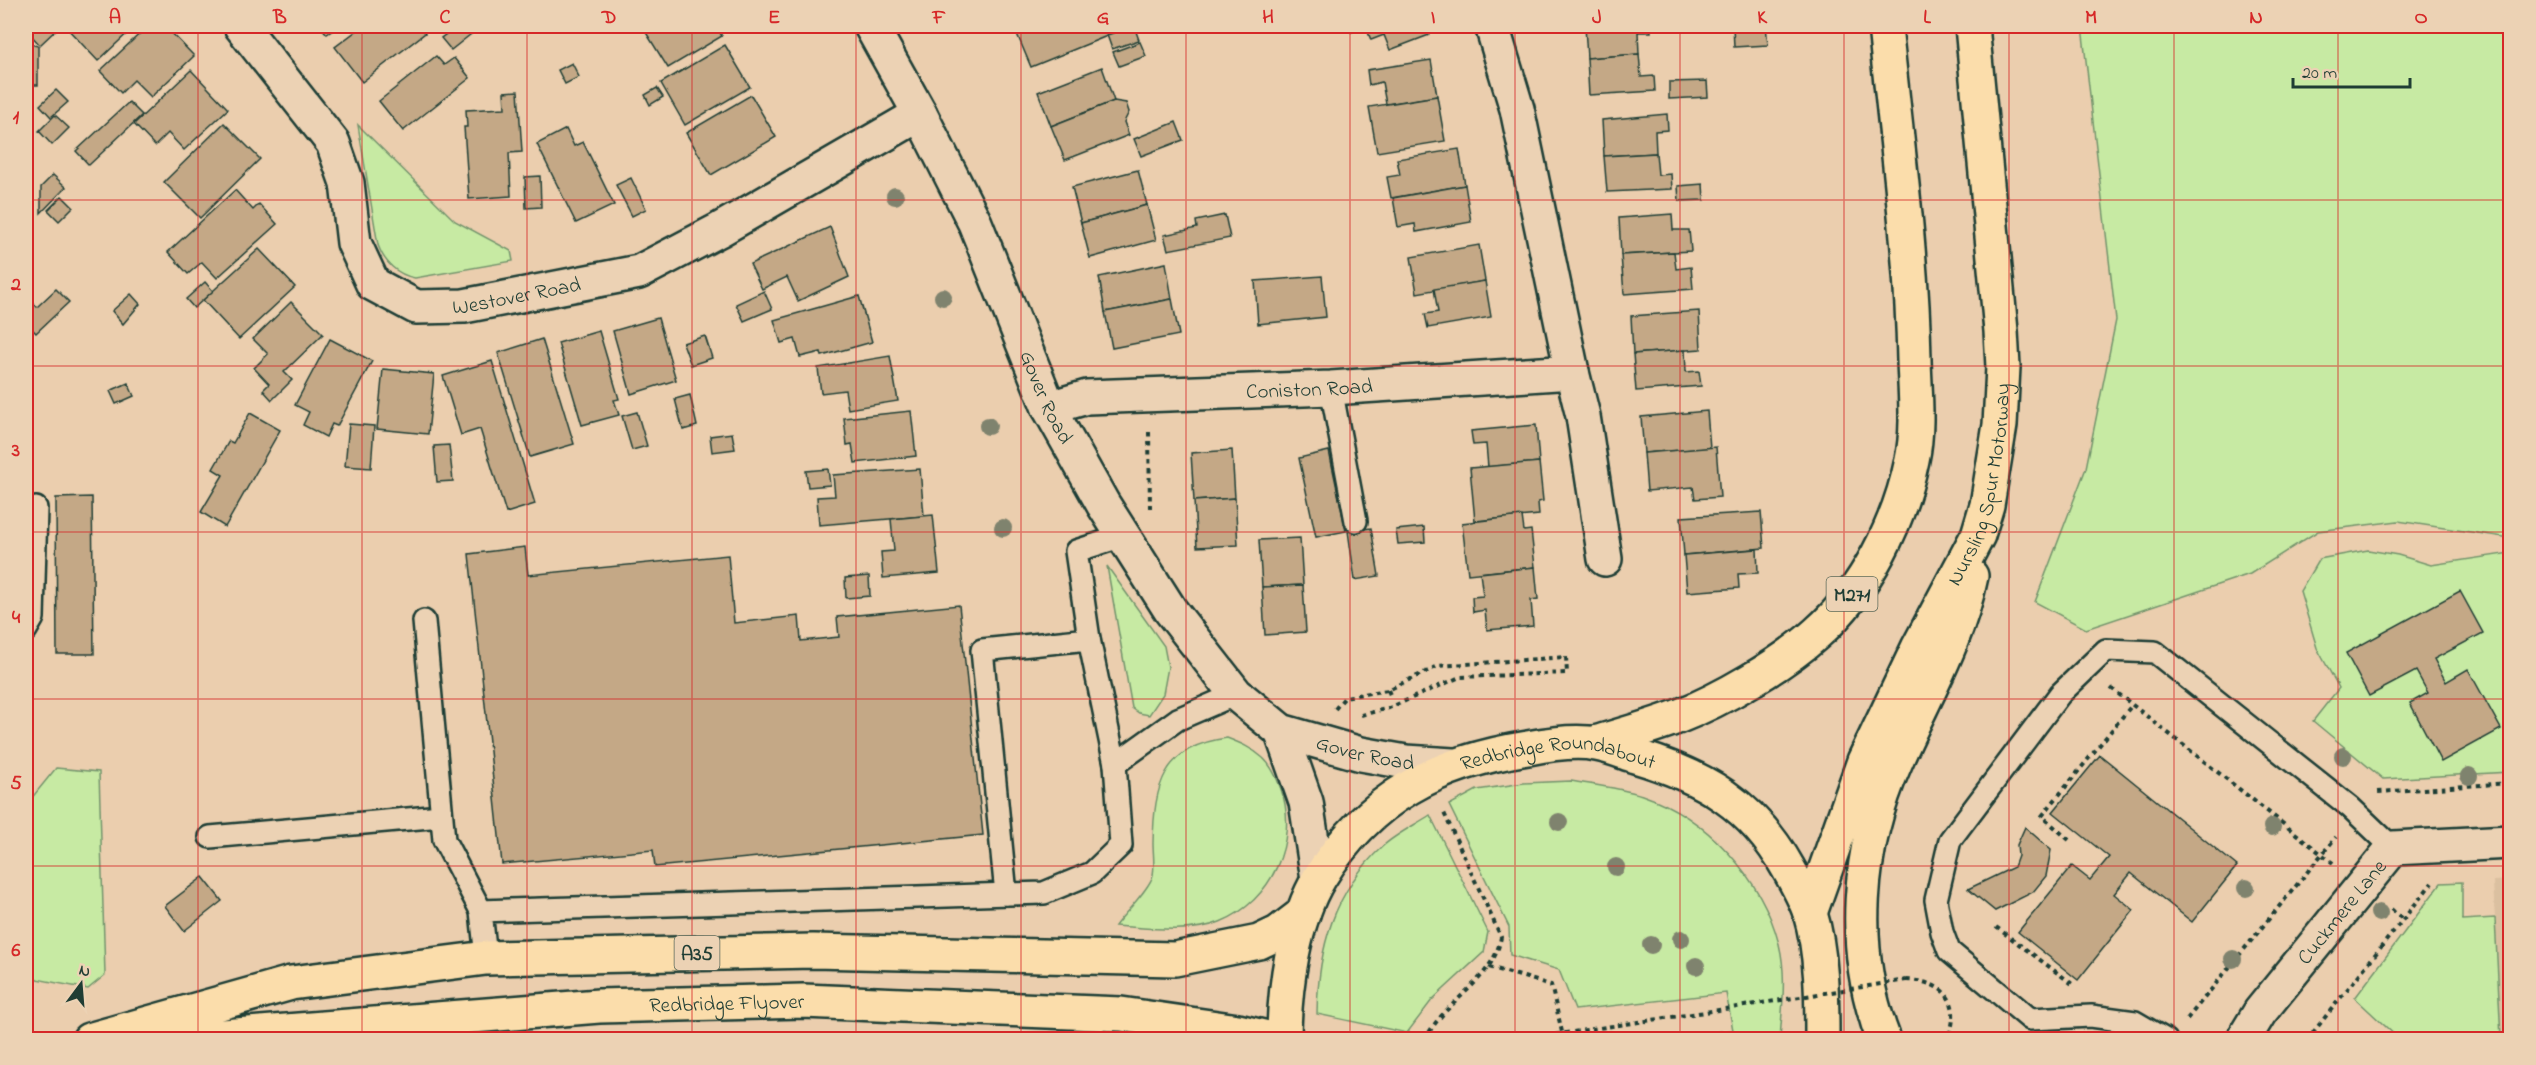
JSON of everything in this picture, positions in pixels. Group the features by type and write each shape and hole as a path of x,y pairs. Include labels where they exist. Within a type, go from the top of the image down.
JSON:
{"main road":[{"name":"M271","path":"1595,743 1678,717 1746,682 1799,648 1832,618 1862,581 1878,552 1903,495 1916,436 1913,306 1885,26"},
{"name":"Nursling Spur Motorway","path":"1810,913 1861,769 1918,648 1978,536 1996,459 2003,367 1972,26"},
{"path":"1884,1040 1875,1018 1863,958 1862,899 1865,861 1895,762 1955,637 1968,591 1978,536"},
{"name":"Redbridge Roundabout","path":"1284,1040 1284,1001 1303,914 1318,879 1358,827 1386,803 1416,783 1453,765 1542,746 1595,743 1689,775 1728,798 1754,818 1777,848 1810,913 1817,959 1822,1040"},
{"name":"A35","path":"89,1040 291,983 486,958 813,951 1175,959 1259,942 1278,933 1303,914"},
{"name":"Redbridge Flyover","path":"174,1040 599,1006 803,1000 1121,1014 1238,1031 1276,1040"}],"street":[{"name":"Westover Road","path":"241,26 333,143 347,183 354,243 373,284 416,306 464,306 639,272 719,231 920,114"},
{"name":"Gover Road","path":"871,26 920,114 975,223 1049,408 1123,536 1171,611 1236,694 1281,731 1361,754 1406,762 1453,765"},
{"path":"1492,26 1517,109 1583,416 1605,559"},
{"name":"Coniston Road","path":"1049,408 1087,397 1331,388 1572,372"},
{"name":"Gover Road","path":"1281,731 1306,802 1318,879"},
{"name":"Cuckmere Lane","path":"2242,1040 2260,1012 2393,848 2511,842"}],"lane":[{"path":"1331,388 1356,521"},
{"path":"26,630 33,618 36,508"},
{"path":"481,911 1044,893 1092,873 1121,845 1115,764 1089,639 1076,551 1123,536"},
{"path":"424,621 444,840 481,911 486,958"},
{"path":"1006,894 982,650 1089,639"},
{"path":"2166,1040 2135,1022 2091,1016 2030,1019 1949,951 1942,933 1936,900 1950,840 2061,694 2106,650 2155,652 2356,813 2393,848"},
{"path":"1115,764 1178,719 1236,694"},
{"path":"210,837 441,816"}],"path":[{"path":"1148,395 1150,508"},
{"path":"1346,697 1388,690 1438,666 1566,657 1567,673 1460,677 1389,708 1355,717"},
{"path":"2087,668 2402,919"},
{"path":"1388,690 1391,697"},
{"path":"2068,840 2042,816 2132,705"},
{"path":"2184,1022 2356,813 2381,790 2511,783"},
{"path":"1425,1040 1454,1003 1489,968 1501,937 1444,813"},
{"path":"2307,1040 2436,878"},
{"path":"1996,927 2077,987"},
{"path":"1489,968 1551,985 1562,1032"},
{"path":"1520,1040 1906,980 1925,981 1940,989 1951,1002 1954,1014 1947,1040"}],"shaded area":[{"path":"2510,880 2510,1039 2501,1039 2493,881"}],"green space":[{"path":"2082,26 2510,26 2510,538 2398,521 2318,531 2250,574 2086,629 2035,602 2086,468 2116,320"},
{"path":"358,125 455,221 511,251 513,261 415,278 402,274 392,267 378,245"},
{"path":"2368,550 2398,555 2431,565 2510,553 2510,772 2383,779 2313,721 2339,688 2317,648 2300,591 2319,559"},
{"path":"1107,566 1164,646 1168,667 1163,694 1149,715 1139,713 1132,708"},
{"path":"1227,738 1263,758 1272,768 1281,789 1286,809 1286,829 1277,867 1267,884 1254,900 1238,912 1208,926 1168,929 1115,926 1142,894 1153,875 1156,803 1166,772 1176,759 1189,750 1205,742"},
{"path":"56,768 99,772 105,975 88,989 26,977 26,805"},
{"path":"1571,781 1642,795 1666,805 1709,834 1729,853 1760,896 1779,944 1783,980 1780,1039 1650,1039 1733,1030 1726,993 1575,1010 1559,970 1510,955 1509,927 1449,805 1477,790 1524,783"},
{"path":"1430,815 1488,932 1484,952 1432,1000 1407,1033 1317,1014 1325,944 1340,902 1366,864 1383,846"},
{"path":"2462,882 2462,920 2495,918 2501,1039 2399,1039 2355,998 2441,883"}],"building":[{"path":"37,26 60,26 40,45 29,33"},
{"path":"65,26 135,26 98,61"},
{"path":"148,26 165,26 194,56 151,97 134,80 121,93 100,71"},
{"path":"320,26 339,26 327,34"},
{"path":"363,26 420,26 425,33 362,82 335,47"},
{"path":"457,26 480,27 451,50 441,38"},
{"path":"642,26 716,26 722,36 668,68"},
{"path":"1013,26 1038,26 1017,34"},
{"path":"1038,26 1102,26 1107,36 1031,67 1017,34"},
{"path":"1134,26 1139,40 1112,49 1107,35"},
{"path":"1349,26 1425,26 1429,35 1390,50 1384,35 1371,40 1366,27 1351,32"},
{"path":"1585,26 1651,26 1651,32 1638,32 1639,54 1587,58"},
{"path":"1733,26 1766,26 1768,45 1734,47"},
{"path":"1140,42 1146,56 1119,66 1113,52"},
{"path":"26,43 38,46 38,85 26,85"},
{"path":"725,45 750,87 685,125 661,83"},
{"path":"1639,54 1641,77 1654,76 1655,91 1589,95 1587,58"},
{"path":"436,56 444,65 454,58 470,78 403,131 379,101"},
{"path":"1431,60 1437,96 1386,104 1382,82 1369,85 1367,70"},
{"path":"572,63 579,77 565,84 558,70"},
{"path":"1102,67 1114,101 1051,126 1038,92"},
{"path":"191,70 228,109 184,150 168,133 155,146 134,124"},
{"path":"1707,81 1708,97 1669,99 1669,82"},
{"path":"657,88 663,97 650,105 645,95"},
{"path":"56,90 68,102 51,117 40,105"},
{"path":"518,91 522,152 509,153 511,196 469,199 464,127 467,127 466,110 505,108 504,92"},
{"path":"751,95 776,137 711,175 686,133"},
{"path":"1437,96 1445,141 1377,152 1369,107"},
{"path":"1114,101 1126,103 1129,112 1124,122 1129,135 1065,160 1051,126"},
{"path":"129,102 142,115 89,165 76,151"},
{"path":"1667,114 1668,130 1655,131 1656,153 1604,156 1602,120"},
{"path":"55,115 69,128 52,145 39,131"},
{"path":"1176,122 1183,140 1141,156 1134,139"},
{"path":"224,123 260,159 200,218 164,182"},
{"path":"566,129 574,146 583,142 614,205 576,223 537,144"},
{"path":"1459,149 1465,185 1391,198 1387,177 1400,175 1397,159"},
{"path":"1656,153 1658,175 1671,174 1672,189 1607,192 1604,156"},
{"path":"1138,170 1147,205 1081,223 1072,187"},
{"path":"53,175 66,187 41,213 41,187"},
{"path":"540,176 541,207 526,208 525,177"},
{"path":"631,178 646,209 632,216 616,185"},
{"path":"1703,184 1704,200 1679,201 1678,186"},
{"path":"1465,185 1471,222 1416,232 1415,224 1398,227 1393,198"},
{"path":"235,190 253,210 259,204 277,224 217,278 202,262 188,274 168,252"},
{"path":"62,196 73,207 59,221 48,210"},
{"path":"1147,205 1156,240 1090,258 1081,223"},
{"path":"1672,214 1673,230 1689,230 1691,251 1621,255 1619,218"},
{"path":"1225,215 1230,238 1168,250 1164,235 1197,228 1196,221"},
{"path":"830,227 849,277 798,301 787,277 762,289 750,264"},
{"path":"1479,245 1485,281 1417,293 1411,257"},
{"path":"259,249 295,287 239,339 203,300"},
{"path":"1674,252 1676,269 1691,267 1693,289 1624,294 1621,255"},
{"path":"1166,263 1172,299 1105,312 1099,277"},
{"path":"1322,276 1326,317 1258,324 1255,281"},
{"path":"1485,281 1491,317 1428,328 1425,314 1438,312 1434,289"},
{"path":"205,282 213,291 194,308 186,299"},
{"path":"56,289 69,302 36,333 27,324 33,303 37,307"},
{"path":"764,291 772,309 744,321 736,304"},
{"path":"131,294 140,304 123,324 112,311"},
{"path":"859,296 872,342 822,356 821,352 800,357 795,339 781,343 774,320"},
{"path":"1172,299 1179,335 1112,348 1105,312"},
{"path":"291,302 323,334 284,372 292,380 272,400 263,390 269,384 254,368 268,354 253,339"},
{"path":"1699,311 1701,349 1633,354 1631,316"},
{"path":"658,318 676,380 631,394 613,331"},
{"path":"599,331 619,399 614,400 619,415 582,425 558,343"},
{"path":"705,336 712,358 691,365 683,343"},
{"path":"330,339 372,361 337,426 332,424 326,437 303,425 309,412 295,405"},
{"path":"542,339 574,444 530,457 498,353"},
{"path":"1685,350 1686,372 1699,371 1701,386 1636,391 1633,354"},
{"path":"890,356 898,401 848,409 845,390 821,393 818,368"},
{"path":"492,361 535,504 506,513 480,429 461,435 443,376"},
{"path":"383,369 434,374 428,434 377,429"},
{"path":"128,383 134,396 116,404 110,391"},
{"path":"690,395 697,426 683,430 675,399"},
{"path":"911,411 916,456 855,463 852,444 847,445 844,418"},
{"path":"1707,411 1710,448 1644,453 1641,417"},
{"path":"637,412 647,446 632,450 622,416"},
{"path":"250,413 280,430 225,527 201,512 223,475 213,469 229,441 233,443"},
{"path":"349,424 374,426 371,468 345,466"},
{"path":"1536,425 1539,462 1488,467 1486,444 1473,445 1471,431"},
{"path":"732,433 735,449 712,452 710,436"},
{"path":"449,445 453,481 437,482 434,446"},
{"path":"1716,447 1720,497 1695,499 1693,487 1647,491 1644,453"},
{"path":"1232,450 1235,498 1194,501 1191,453"},
{"path":"1329,451 1346,531 1316,537 1299,458"},
{"path":"1539,462 1543,501 1538,502 1539,515 1475,521 1470,468"},
{"path":"828,469 830,485 808,487 806,471"},
{"path":"920,469 924,516 819,525 817,497 835,496 833,475"},
{"path":"92,497 94,654 57,654 56,498"},
{"path":"1235,498 1238,545 1197,547 1194,501"},
{"path":"1761,512 1764,548 1684,555 1681,517"},
{"path":"933,515 939,573 883,578 881,552 894,551 891,519"},
{"path":"1522,516 1524,531 1531,530 1535,567 1468,574 1462,523"},
{"path":"1424,527 1425,542 1398,544 1396,530"},
{"path":"1371,528 1379,576 1355,580 1348,531"},
{"path":"1300,538 1303,585 1262,587 1259,540"},
{"path":"525,547 528,575 728,555 734,623 799,616 801,641 839,637 837,617 959,605 983,835 655,867 653,850 502,864 469,554"},
{"path":"1757,549 1758,573 1738,574 1739,588 1687,592 1684,555"},
{"path":"1535,567 1538,599 1531,600 1533,626 1487,630 1485,610 1473,612 1472,597 1483,596 1480,573"},
{"path":"869,576 870,596 846,598 845,578"},
{"path":"1303,585 1306,632 1265,635 1262,587"},
{"path":"2460,591 2483,633 2434,659 2446,682 2468,669 2501,729 2441,762 2410,703 2428,693 2416,671 2369,696 2346,653"},
{"path":"2100,755 2237,866 2192,922 2131,873 2114,894 2134,910 2078,980 2018,932 2072,866 2090,880 2109,857 2053,812"},
{"path":"2025,827 2051,850 2046,876 2033,892 1995,911 1968,889 2014,867 2018,856 2017,845"},
{"path":"203,877 222,901 184,931 165,906"}]}
